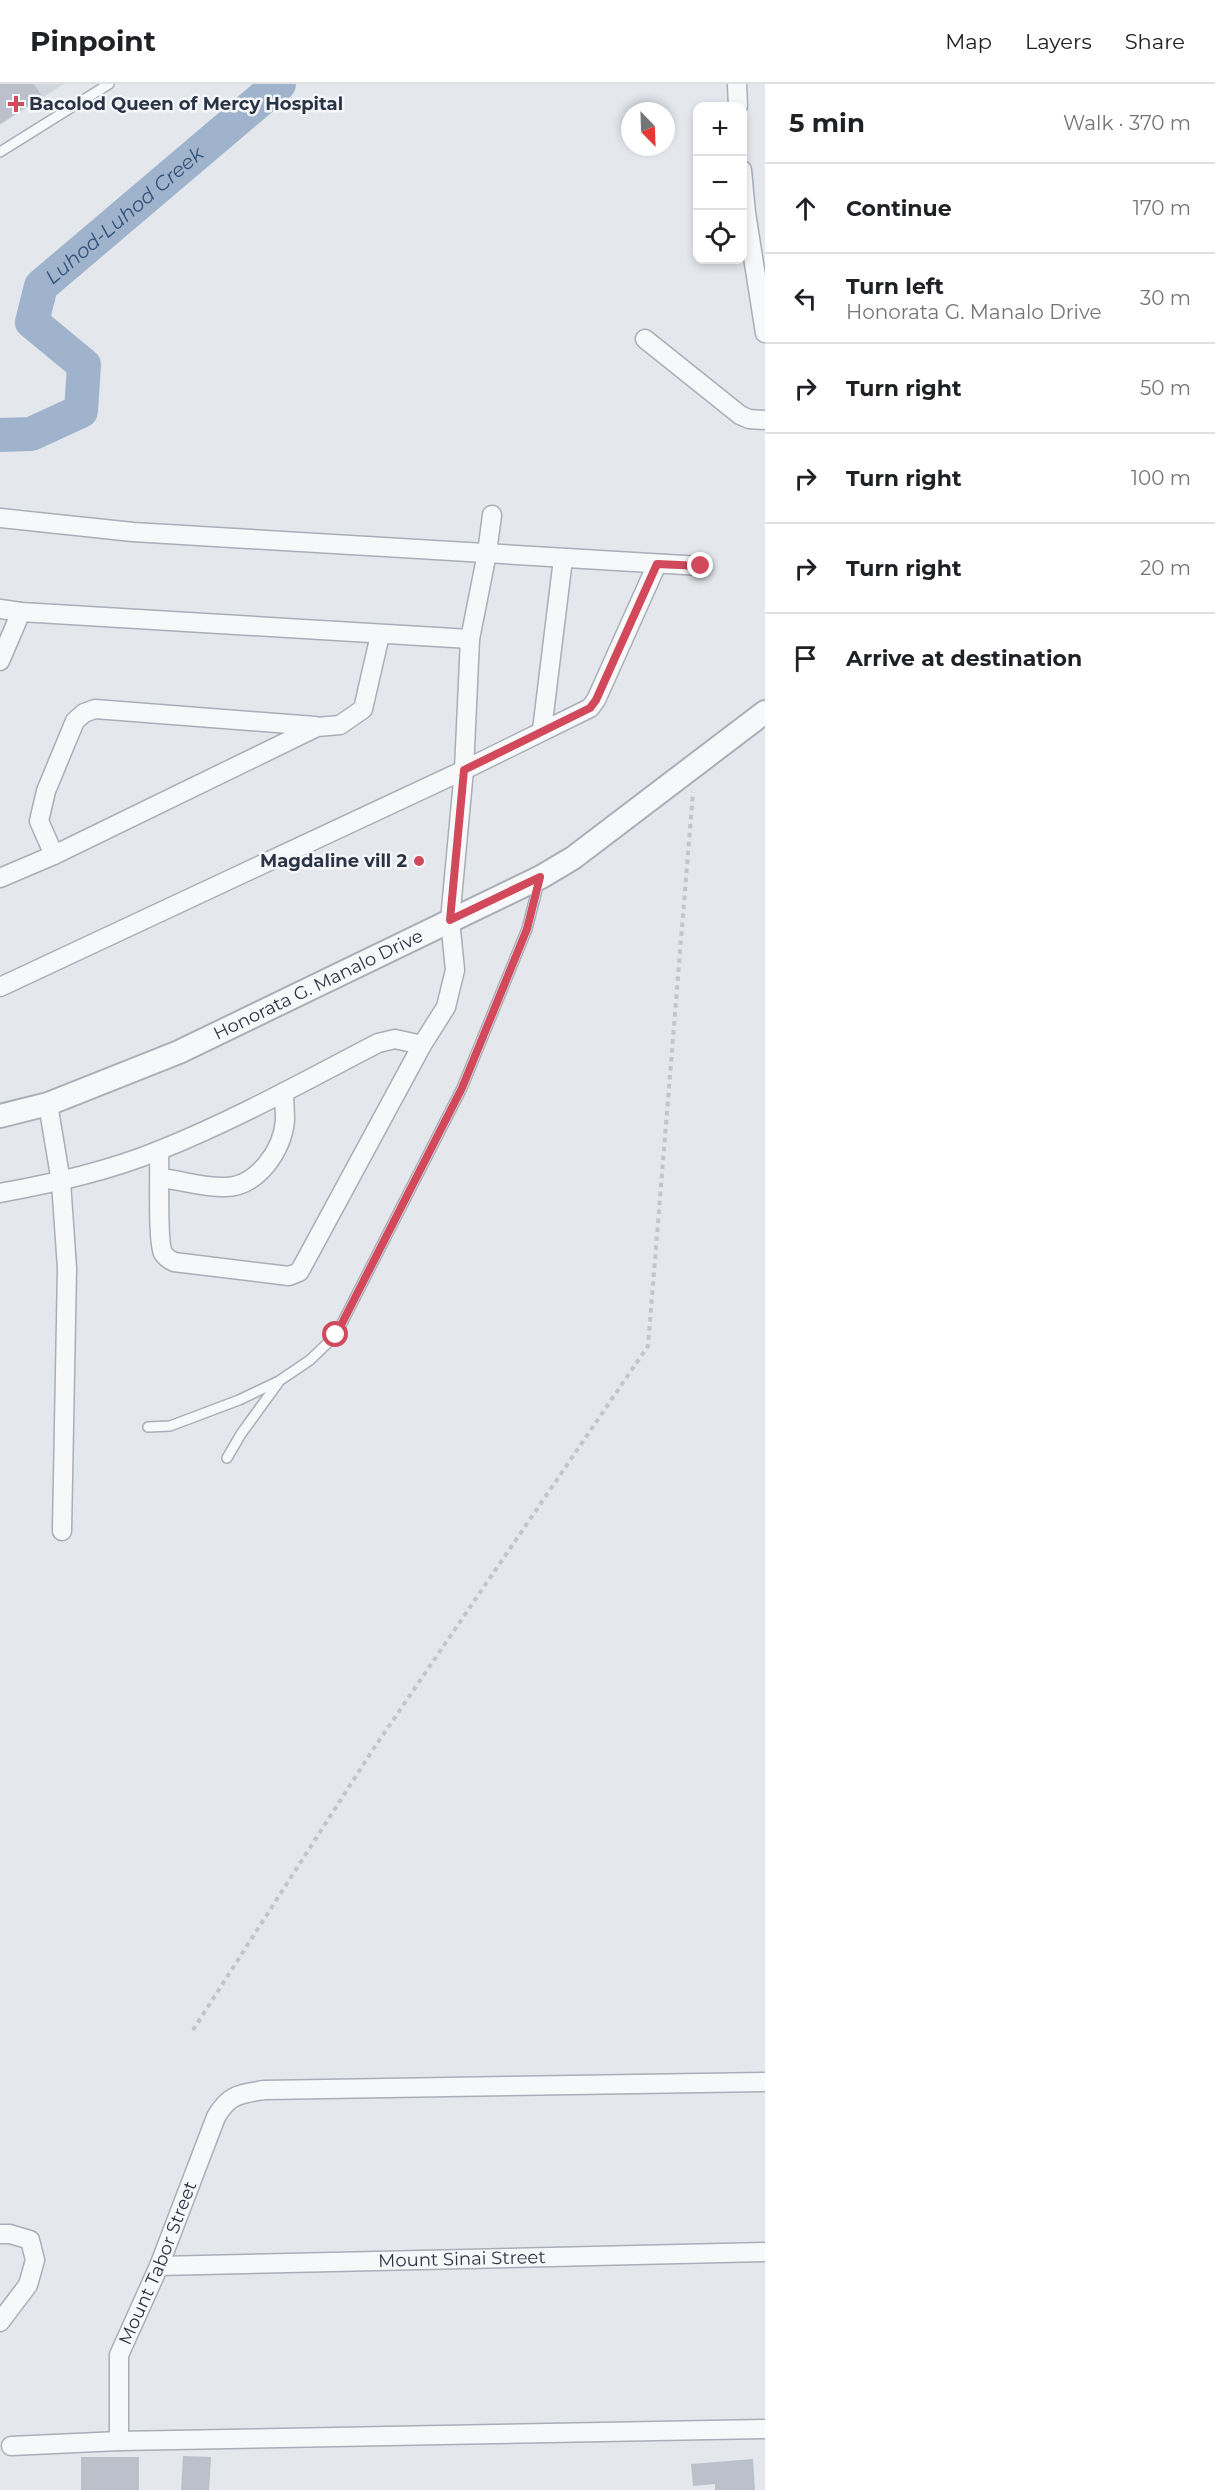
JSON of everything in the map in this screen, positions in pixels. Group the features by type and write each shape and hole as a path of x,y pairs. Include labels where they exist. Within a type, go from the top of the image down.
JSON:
{"street":[{"path":"737,84 738,102"},
{"path":"746,210 765,333"},
{"path":"645,339 740,415 749,419 765,420"},
{"path":"159,1151 161,1242 163,1253 168,1259 174,1262 295,1275 302,1267 422,1045 446,1007 455,970 450,920 464,770 470,639 492,515"},
{"path":"0,518 133,531 701,566"},
{"path":"542,730 563,559"},
{"path":"0,987 464,770 594,705 657,564"},
{"path":"0,609 470,639"},
{"path":"0,661 21,612"},
{"path":"54,855 39,820 46,792 75,721 84,713 95,709 317,726 340,725 363,710 380,635"},
{"name":"Honorata G. Manalo Drive","path":"0,1116 48,1104 179,1052 540,877 573,858 765,712"},
{"path":"0,878 54,855 317,726"},
{"path":"0,1193 61,1182 159,1151 284,1092 378,1042 395,1039 422,1045"},
{"path":"160,1178 223,1188 239,1186 250,1180 275,1154 285,1122 284,1092"},
{"path":"48,1104 61,1182 67,1268 62,1531"},
{"name":"Mount Tabor Street","path":"119,2441 118,2355 159,2266 216,2117 224,2103 234,2097 264,2090 765,2082"},
{"path":"0,2234 10,2234 30,2241 35,2260 28,2285 0,2322"},
{"name":"Mount Sinai Street","path":"159,2266 765,2252"},
{"path":"10,2446 119,2441 765,2429"}],"lane":[{"path":"0,152 109,84"},
{"path":"148,1427 170,1426 239,1400 279,1381 310,1360 336,1335 462,1088 527,929 540,877"},
{"path":"227,1458 241,1434 279,1381"}],"path":[{"path":"193,2030 372,1751 648,1346 695,764"}],"shaded area":[{"name":"Bacolod Queen of Mercy Hospital","path":"0,84 64,84 0,125"}],"building":[{"name":"Bacolod Queen of Mercy Hospital","path":"0,84 34,84 42,96 0,124"},
{"path":"183,2456 211,2457 209,2490 181,2490"},
{"path":"81,2457 139,2457 139,2490 81,2490"},
{"path":"753,2459 755,2490 715,2490 715,2484 693,2486 691,2464"}],"waterway":[{"name":"Luhod-Luhod Creek","path":"0,435 31,434 81,411 84,365 32,322 41,286 279,84"}],"place":[{"name":"Bacolod Queen of Mercy Hospital","path":"16,104"},
{"name":"Magdaline vill 2","path":"419,861"}],"route":[{"path":"336,1335 462,1088 533,912 540,877 450,920 464,770 594,705 657,564 701,566"}]}
